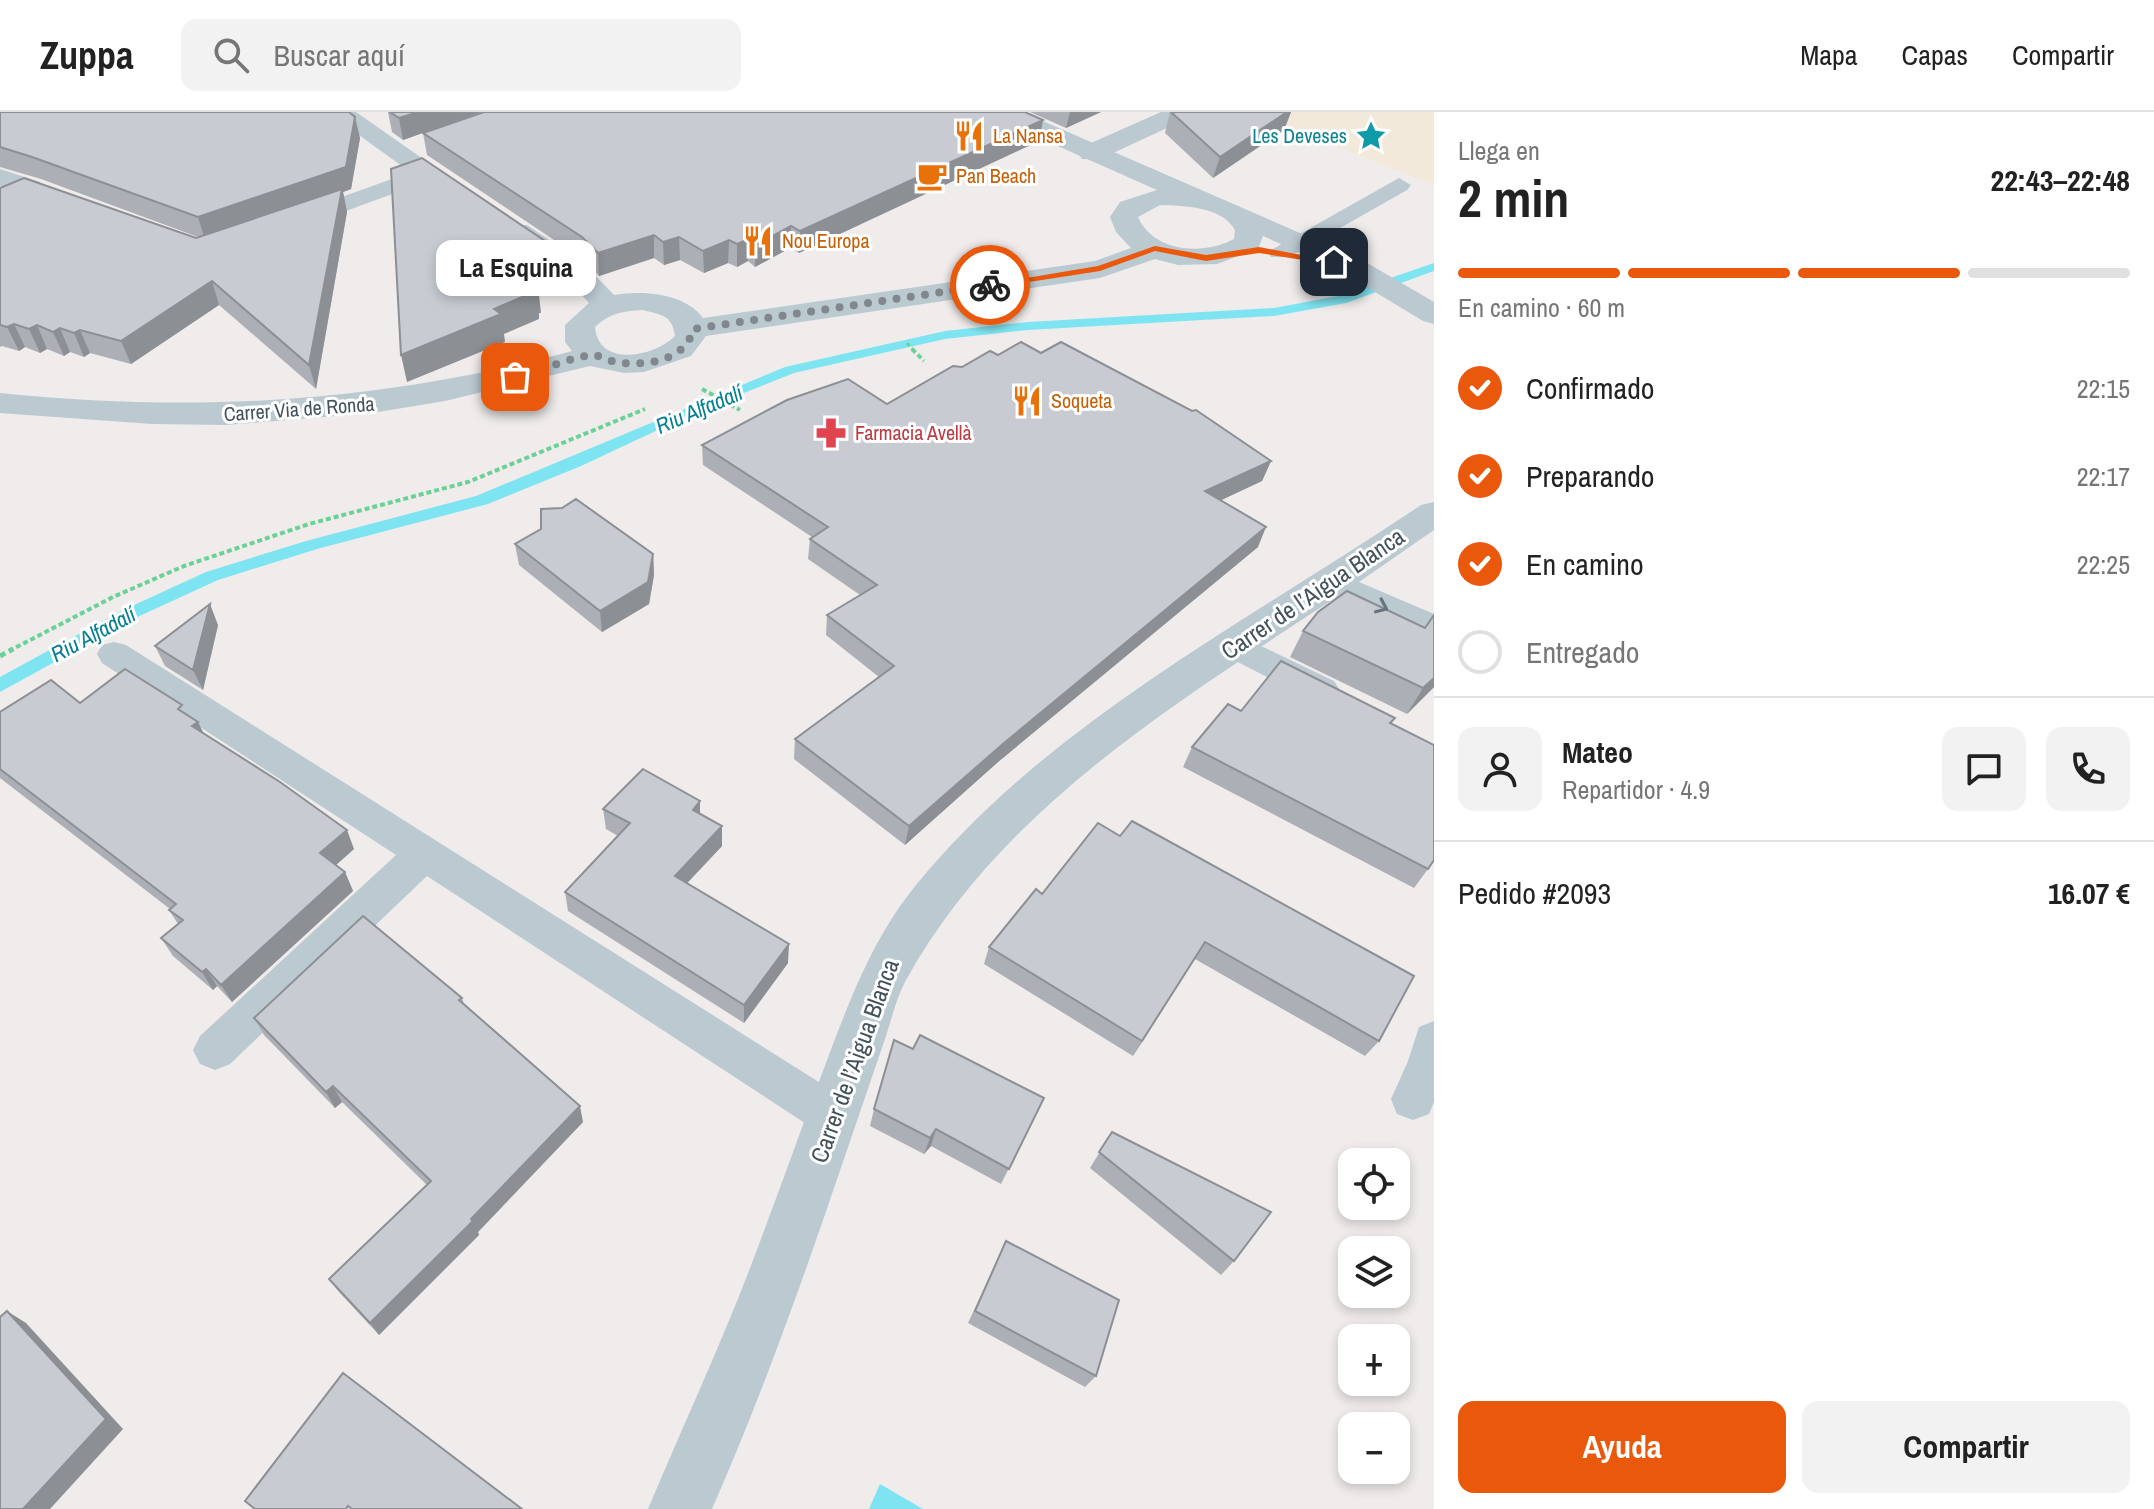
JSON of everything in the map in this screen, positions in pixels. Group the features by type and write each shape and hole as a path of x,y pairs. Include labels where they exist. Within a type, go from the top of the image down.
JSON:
{"street":[{"path":"339,112 572,268 607,305"},
{"path":"1001,112 1233,212 1290,246 1352,266 1424,308"},
{"path":"1091,153 1182,112"},
{"path":"399,153 427,143"},
{"path":"0,177 30,188"},
{"path":"0,204 30,188"},
{"path":"1202,200 1160,197 1130,208 1124,217 1126,227 1134,237 1155,249 1206,258 1239,250 1290,246"},
{"path":"1233,212 1247,224 1251,233 1248,243 1239,250"},
{"path":"693,329 1100,269 1155,249"},
{"path":"644,301 662,304 688,319 693,329 691,338 678,353 652,362 620,363 593,355 578,338 578,328 584,320 607,305 644,301"},
{"name":"Carrer Via de Ronda","path":"0,403 171,415 325,411 436,396 593,355"},
{"name":"Carrer de l’Aigua Blanca","path":"680,1509 725,1409 882,977 908,929 946,879 992,827 1105,734 1434,513"},
{"path":"1330,584 1434,630"}],"lane":[{"path":"270,230 428,173"},
{"path":"1290,246 1399,185"},
{"path":"30,188 59,198"},
{"path":"1236,646 1349,704"},
{"path":"114,654 833,1116"},
{"path":"215,1050 425,853"},
{"path":"1413,1099 1430,1063 1434,1041"}],"path":[{"path":"699,387 740,410"},
{"path":"0,656 113,597 184,566 309,524 468,482 657,404"}],"sand":[{"name":"Les Deveses","path":"1250,112 1434,112 1434,185"}],"water":[{"path":"880,1484 923,1509 869,1509"}],"building":[{"path":"0,112 349,112 355,117 346,167 198,217 0,147"},
{"path":"390,112 418,112 399,118"},
{"path":"484,112 1025,112 1043,120 800,231 791,226 756,245 749,239 737,244 729,240 703,251 679,237 663,242 654,235 598,253 582,237 423,133"},
{"path":"1171,112 1287,112 1220,157"},
{"path":"422,158 566,258 520,273 538,285 531,288 536,291 494,309 501,314 401,355 391,169"},
{"path":"24,178 196,238 342,189 309,365 212,281 121,341 80,330 74,333 60,328 53,332 37,325 29,329 14,324 7,327 0,325 0,188"},
{"path":"1021,342 1041,353 1061,342 1192,411 1196,410 1271,461 1205,491 1266,527 1004,743 909,826 795,739 894,666 827,615 877,585 810,539 828,527 702,445 787,400 848,379 887,404 953,366 962,367 990,351 998,355"},
{"path":"576,499 653,554 648,582 600,611 515,544 541,529 541,509 562,508"},
{"path":"1347,591 1425,628 1434,615 1434,678 1423,688 1303,631 1318,612"},
{"path":"210,604 193,670 155,646"},
{"path":"1281,661 1395,718 1390,723 1434,745 1434,860 1428,869 1192,747 1228,704 1241,711"},
{"path":"125,669 182,705 178,709 198,722 192,726 280,782 347,830 320,853 345,872 221,985 206,969 202,972 161,938 183,920 169,910 176,904 0,769 0,712 51,680 80,703"},
{"path":"643,769 700,801 693,810 722,826 675,876 789,944 744,1005 565,892 630,823 603,809"},
{"path":"1132,821 1414,976 1379,1041 1205,942 1142,1041 989,947 1036,889 1042,894 1098,823 1120,836"},
{"path":"363,916 462,998 459,1000 580,1106 471,1219 473,1221 370,1323 329,1279 431,1181 333,1086 326,1092 254,1018"},
{"path":"920,1035 1044,1098 1009,1169 936,1129 930,1138 874,1109 894,1040 913,1049"},
{"path":"1112,1132 1271,1212 1234,1261 1099,1152"},
{"path":"1006,1241 1119,1300 1096,1376 975,1311"},
{"path":"7,1311 106,1419 23,1509 0,1509 0,1317"},
{"path":"343,1373 522,1509 352,1509 348,1506 346,1509 255,1509 245,1501"}],"waterway":[{"name":"Riu Alfadalí","path":"0,685 127,615 212,576 312,545 482,500 575,463 691,409 790,370 945,335 1028,326 1274,312 1341,300 1434,267"}],"way so far":[{"path":"515,377 593,355 620,363 652,362 678,353 686,346 693,329 750,323 990,285"}],"place":[{"name":"La Nansa","path":"969,136"},
{"name":"Les Deveses","path":"1371,136"},
{"name":"Pan Beach","path":"932,176"},
{"name":"Nou Europa","path":"758,241"},
{"name":"La Esquina","path":"515,377"},
{"name":"Soqueta","path":"1027,401"},
{"name":"Farmacia Avellà","path":"831,433"}],"route":[{"path":"990,285 1100,269 1155,249 1185,257 1206,258 1225,256 1239,250 1259,250 1334,262"}]}
